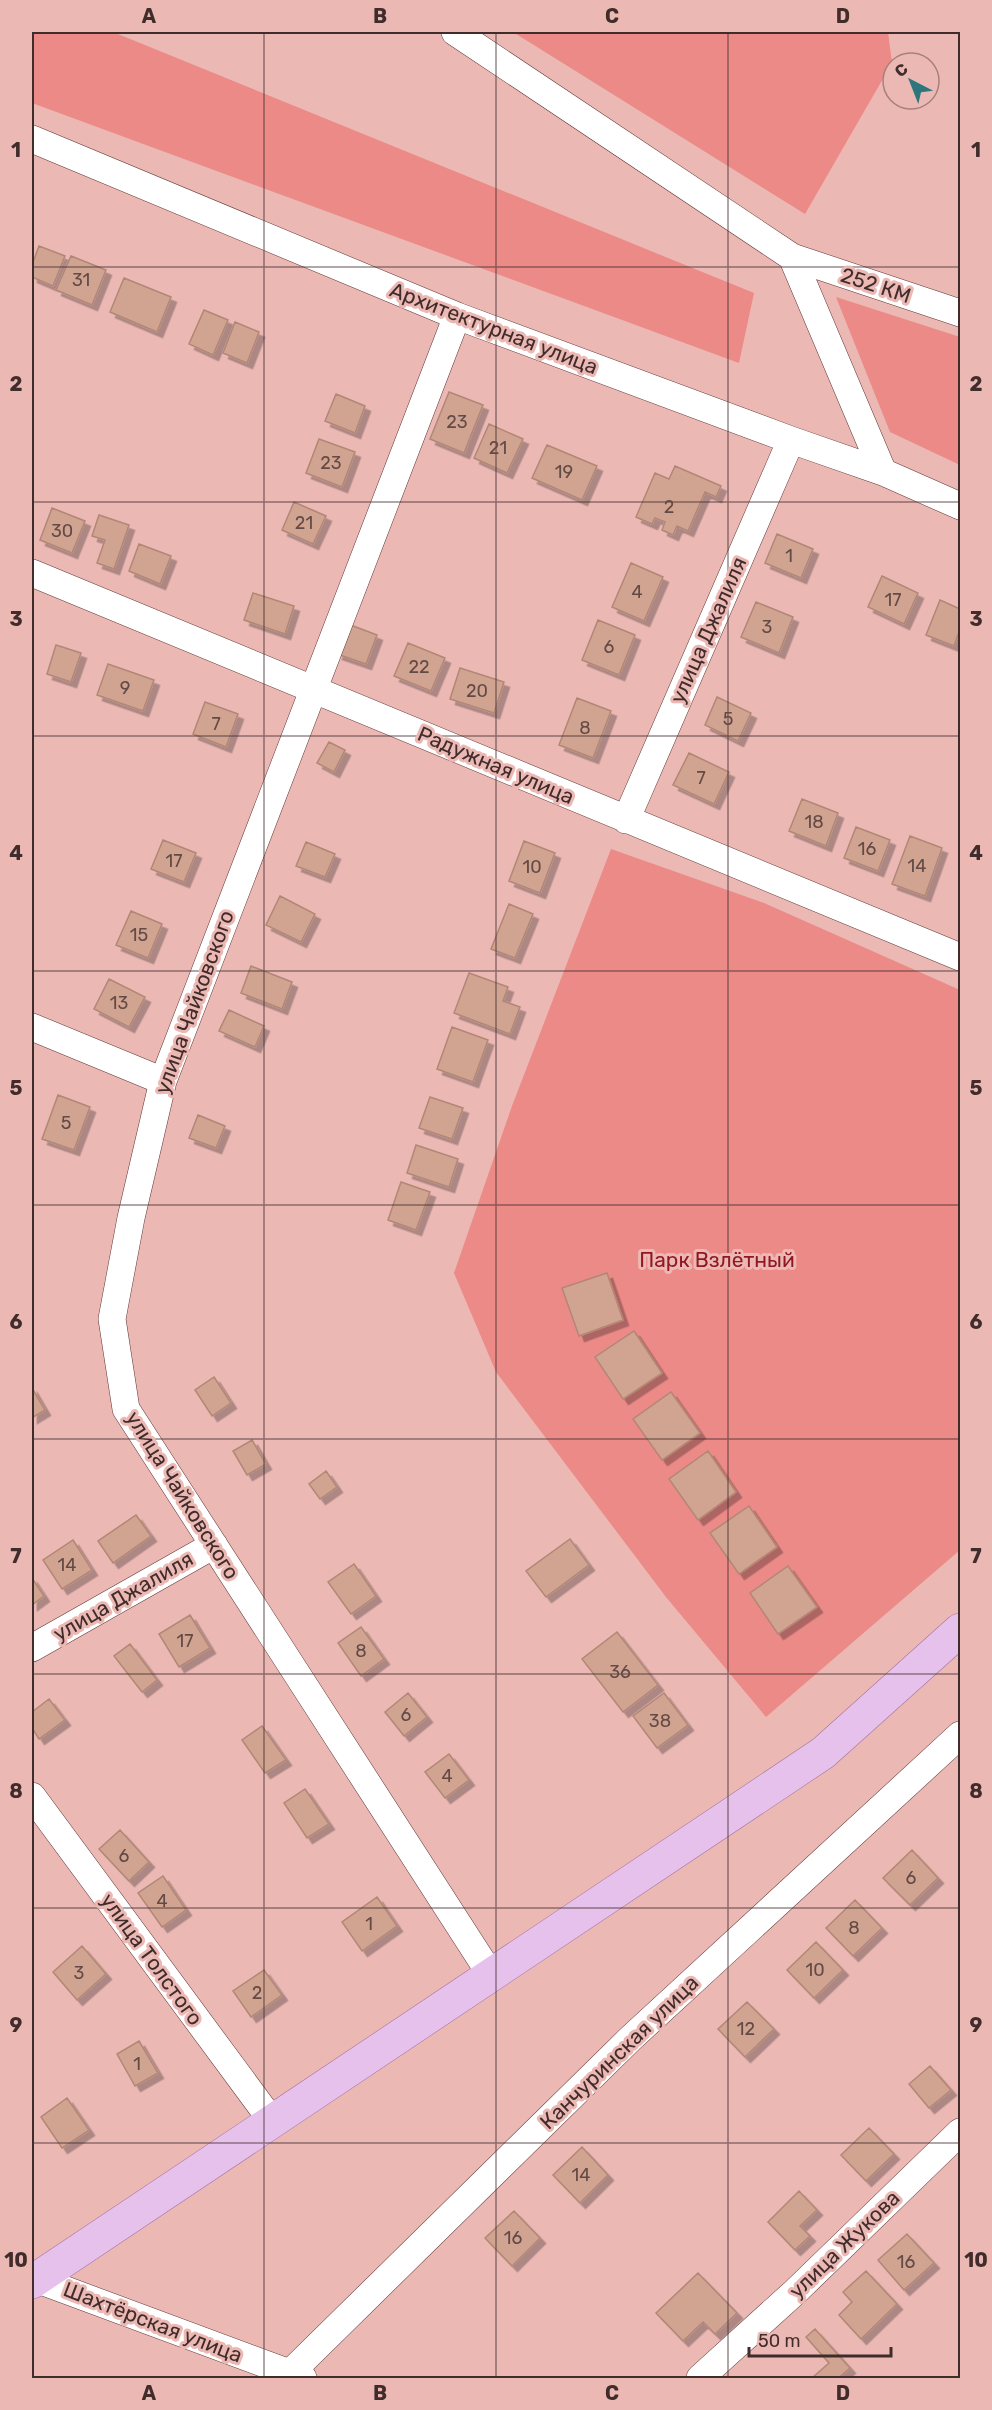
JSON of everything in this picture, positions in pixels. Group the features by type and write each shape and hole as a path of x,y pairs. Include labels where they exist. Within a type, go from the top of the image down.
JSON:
{"main road":[{"path":"34,2280 823,1753 960,1630"}],"street":[{"name":"252 КМ","path":"455,32 792,257 960,313"},
{"name":"Архитектурная улица","path":"32,139 458,316 883,472 960,506"},
{"path":"792,257 883,472"},
{"name":"улица Чайковского","path":"458,316 163,1081 131,1218 112,1319 126,1409 491,1975"},
{"name":"улица Джалиля","path":"626,820 791,440"},
{"name":"Радужная улица","path":"32,574 314,688 626,820 960,957"},
{"path":"32,1027 163,1081"},
{"name":"улица Джалиля","path":"32,1648 214,1545"},
{"name":"Канчуринская улица","path":"293,2377 630,2039 960,1735"},
{"name":"улица Толстого","path":"32,1796 272,2121"},
{"name":"улица Жукова","path":"700,2379 796,2291 960,2132"},
{"name":"Шахтёрская улица","path":"34,2280 293,2377"}],"green space":[{"path":"32,32 113,32 754,293 739,363 32,103"},
{"path":"513,32 888,32 890,51 881,51 881,82 805,214"},
{"path":"836,297 960,337 960,465 890,432"},
{"name":"Парк Взлётный","path":"611,849 764,903 960,990 960,1550 766,1717 666,1597 496,1372 454,1273 512,1106"}],"building":[{"path":"39,246 65,256 53,286 32,277 32,265"},
{"path":"71,256 106,270 92,305 56,290"},
{"path":"124,278 171,297 157,332 110,312"},
{"path":"204,310 228,320 213,355 189,344"},
{"path":"235,322 259,332 247,363 223,353"},
{"path":"449,392 483,405 464,453 430,439"},
{"path":"336,394 365,406 355,433 325,421"},
{"path":"489,424 523,439 507,473 474,458"},
{"path":"319,439 355,452 342,487 306,473"},
{"path":"547,445 597,466 582,500 532,478"},
{"path":"675,466 721,486 716,497 705,492 688,531 677,526 673,535 662,530 665,522 655,518 652,524 636,517 655,473 669,479"},
{"path":"294,502 326,516 313,544 282,530"},
{"path":"52,508 85,521 72,553 40,540"},
{"path":"99,515 129,525 114,569 97,563 105,540 92,536"},
{"path":"777,534 813,549 801,578 765,563"},
{"path":"139,544 171,556 160,584 129,571"},
{"path":"631,563 663,577 644,621 612,607"},
{"path":"882,576 918,593 904,624 868,607"},
{"path":"253,593 294,606 285,634 244,620"},
{"path":"940,600 960,609 960,629 954,646 926,635"},
{"path":"756,602 793,617 779,653 741,637"},
{"path":"598,620 635,635 619,675 582,660"},
{"path":"348,624 377,635 366,664 337,654"},
{"path":"408,643 445,658 431,691 394,676"},
{"path":"56,645 81,653 71,682 47,674"},
{"path":"108,664 154,680 143,711 97,695"},
{"path":"460,668 504,682 494,713 450,699"},
{"path":"717,697 751,713 738,741 705,725"},
{"path":"577,698 611,711 593,758 559,745"},
{"path":"205,702 238,714 226,747 193,734"},
{"path":"329,742 345,750 334,772 317,763"},
{"path":"689,753 729,772 714,804 673,785"},
{"path":"802,799 838,813 826,846 789,831"},
{"path":"856,827 890,840 878,871 844,858"},
{"path":"910,836 942,848 925,896 892,884"},
{"path":"163,840 196,853 184,882 151,869"},
{"path":"524,841 555,853 540,893 509,881"},
{"path":"306,842 335,854 325,877 296,866"},
{"path":"280,896 315,914 301,942 266,925"},
{"path":"509,904 533,914 515,958 491,949"},
{"path":"131,911 162,924 148,958 116,945"},
{"path":"251,966 292,982 282,1009 241,993"},
{"path":"469,973 508,987 503,1001 520,1007 510,1034 454,1013"},
{"path":"109,979 145,997 129,1027 94,1009"},
{"path":"229,1010 264,1026 255,1047 219,1031"},
{"path":"452,1027 488,1040 473,1082 437,1069"},
{"path":"58,1095 90,1107 74,1150 42,1139"},
{"path":"430,1097 463,1108 452,1139 419,1128"},
{"path":"198,1115 225,1126 216,1148 189,1138"},
{"path":"416,1145 458,1159 449,1187 407,1173"},
{"path":"401,1182 430,1192 416,1230 388,1220"},
{"path":"607,1273 623,1320 579,1336 562,1288"},
{"path":"634,1331 662,1373 623,1399 595,1357"},
{"path":"214,1377 231,1403 212,1416 195,1390"},
{"path":"32,1388 45,1410 32,1418"},
{"path":"671,1392 700,1433 662,1460 633,1419"},
{"path":"252,1440 266,1464 247,1475 233,1451"},
{"path":"708,1451 736,1492 698,1520 669,1479"},
{"path":"326,1471 337,1487 320,1499 309,1484"},
{"path":"749,1506 777,1547 739,1574 710,1533"},
{"path":"136,1515 151,1536 113,1563 98,1541"},
{"path":"570,1539 589,1565 546,1597 526,1571"},
{"path":"73,1540 92,1570 62,1589 43,1560"},
{"path":"354,1564 376,1596 351,1614 328,1582"},
{"path":"788,1566 817,1607 778,1634 750,1593"},
{"path":"32,1578 44,1596 32,1605"},
{"path":"190,1615 210,1648 179,1667 159,1634"},
{"path":"361,1627 384,1659 361,1676 338,1643"},
{"path":"617,1632 658,1685 623,1712 582,1659"},
{"path":"130,1644 157,1680 142,1692 114,1656"},
{"path":"408,1693 427,1717 404,1736 385,1712"},
{"path":"664,1693 688,1725 657,1748 633,1716"},
{"path":"49,1699 65,1720 39,1739 32,1728 32,1712"},
{"path":"262,1726 286,1760 265,1773 242,1740"},
{"path":"449,1754 469,1780 445,1798 425,1772"},
{"path":"305,1789 329,1824 307,1838 284,1803"},
{"path":"120,1830 149,1862 129,1881 99,1849"},
{"path":"912,1850 938,1878 910,1905 883,1878"},
{"path":"163,1876 186,1910 162,1927 138,1893"},
{"path":"377,1897 397,1926 362,1951 342,1922"},
{"path":"855,1900 882,1928 853,1956 826,1928"},
{"path":"816,1942 843,1970 814,1998 787,1970"},
{"path":"82,1946 106,1974 77,2000 53,1972"},
{"path":"264,1970 282,1995 251,2017 233,1991"},
{"path":"747,2002 774,2029 745,2057 718,2029"},
{"path":"139,2041 158,2073 135,2086 117,2054"},
{"path":"930,2066 951,2090 929,2108 909,2084"},
{"path":"67,2098 89,2130 62,2148 41,2117"},
{"path":"869,2128 894,2154 866,2181 841,2155"},
{"path":"582,2147 608,2175 580,2203 553,2175"},
{"path":"799,2191 817,2210 800,2226 810,2236 795,2250 768,2222"},
{"path":"514,2211 540,2238 512,2266 485,2238"},
{"path":"907,2234 934,2263 904,2290 878,2260"},
{"path":"866,2271 897,2304 861,2339 839,2315 852,2302 843,2292"},
{"path":"698,2273 737,2313 715,2334 703,2322 683,2341 656,2313"},
{"path":"815,2329 850,2368 841,2376 844,2378 812,2378 829,2363 806,2337"}]}
